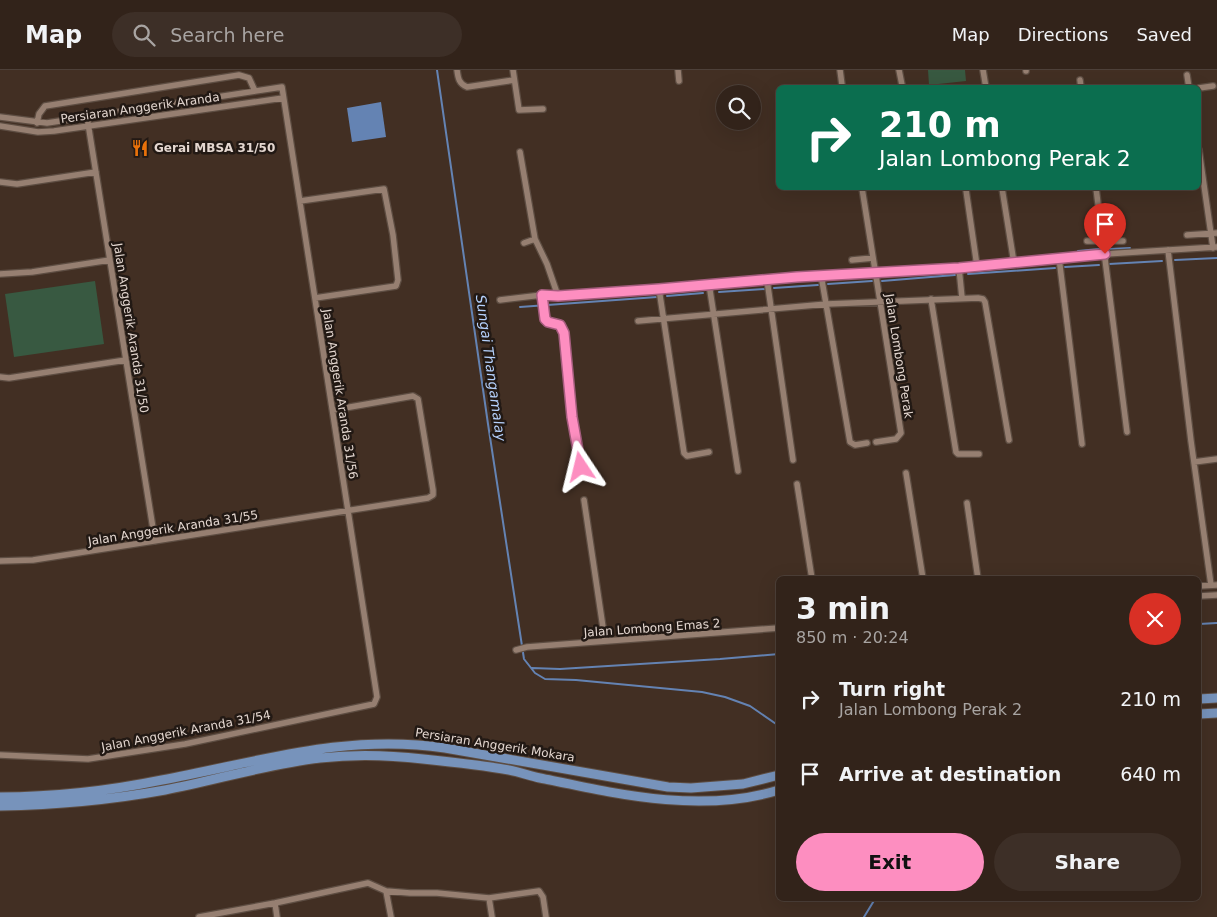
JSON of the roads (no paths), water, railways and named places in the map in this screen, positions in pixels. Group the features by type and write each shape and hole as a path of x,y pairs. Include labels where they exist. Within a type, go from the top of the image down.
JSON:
{"main road":[{"path":"1201,699 1217,698"},
{"path":"1201,714 1217,713"},
{"name":"Persiaran Anggerik Mokara","path":"0,797 49,796 101,790 162,780 292,752 327,747 387,743 422,744 668,787 691,788 744,784 776,776"},
{"name":"Persiaran Anggerik Mokara","path":"0,806 54,805 110,799 164,790 293,762 347,756 378,756 443,761 510,771 614,792 685,802 744,798 776,791"}],"street":[{"path":"457,70 459,80 462,85 467,87 514,80"},
{"path":"512,70 519,110 543,108"},
{"path":"678,70 679,81"},
{"path":"840,70 842,85"},
{"path":"899,70 902,84"},
{"path":"983,70 986,85"},
{"path":"37,123 39,114 45,106 239,75 249,78 255,91"},
{"path":"1187,75 1189,85"},
{"path":"1080,80 1081,85"},
{"path":"1201,88 1213,86"},
{"name":"Persiaran Anggerik Aranda","path":"0,117 48,124 282,87"},
{"name":"Jalan Anggerik Aranda 31/56","path":"282,87 375,679 377,696 374,704"},
{"name":"Persiaran Anggerik Aranda","path":"0,126 38,132 283,98"},
{"name":"Jalan Anggerik Aranda 31/50","path":"87,117 155,541"},
{"path":"520,152 535,239 548,264 558,296"},
{"path":"500,300 821,275 959,268 1105,254 1215,248 1201,164"},
{"path":"0,182 17,184 96,172"},
{"path":"300,201 384,189 393,236 398,280 396,286 315,298"},
{"name":"Jalan Lombong Perak","path":"862,190 901,433 896,439 876,442"},
{"path":"966,190 977,266"},
{"path":"1002,190 1014,263"},
{"path":"1096,190 1127,432"},
{"path":"1208,213 1217,212"},
{"path":"1187,235 1214,233"},
{"path":"524,243 535,239"},
{"path":"1087,241 1123,240"},
{"path":"1168,250 1191,441 1214,585 1201,586"},
{"path":"852,260 873,258"},
{"path":"1059,258 1082,444"},
{"path":"0,274 32,272 110,260"},
{"path":"959,268 962,298"},
{"path":"821,275 850,442 855,445 867,443"},
{"path":"766,280 793,460"},
{"path":"709,284 738,471"},
{"path":"659,289 684,453 687,456 708,452"},
{"path":"542,298 545,319 548,322 560,325 564,333 572,417 581,467"},
{"path":"638,321 827,304 962,298 983,299 1009,440"},
{"path":"931,300 956,452 958,454 979,454"},
{"path":"0,377 9,378 126,360"},
{"name":"Jalan Anggerik Aranda 31/55","path":"0,561 33,560 349,511 428,498 433,495 434,490 416,396 333,410"},
{"path":"1194,462 1217,459"},
{"path":"906,473 923,576"},
{"path":"797,484 812,576"},
{"path":"584,500 605,641"},
{"path":"967,503 978,576"},
{"path":"1201,596 1217,594"},
{"name":"Jalan Lombong Emas 2","path":"516,650 527,647 776,628"},
{"name":"Jalan Anggerik Aranda 31/54","path":"0,755 88,759 185,744 374,704"},
{"path":"199,917 368,884 386,890 410,893 437,892 489,898 539,891 546,917"},
{"path":"386,890 391,917"},
{"path":"489,898 492,917"},
{"path":"275,903 278,917"}],"water":[{"path":"381,102 386,137 352,142 347,108"}],"waterway":[{"name":"Sungai Thangamalay","path":"437,70 524,659 535,673 545,679 576,680 702,692 725,697 750,706 776,724"},
{"path":"1110,249 1130,248"},
{"path":"1078,251 1099,249"},
{"path":"1175,260 1217,258"},
{"path":"1109,264 1162,261"},
{"path":"1065,267 1099,265"},
{"path":"968,274 1055,268"},
{"path":"882,281 955,275"},
{"path":"828,284 872,281"},
{"path":"774,288 818,285"},
{"path":"719,292 765,289"},
{"path":"667,296 703,293"},
{"path":"520,307 657,297"},
{"path":"1201,624 1217,623"},
{"path":"532,668 560,669 776,654"},
{"path":"864,917 874,901"}],"place":[{"name":"Gerai MBSA 31/50","path":"140,148"}]}
